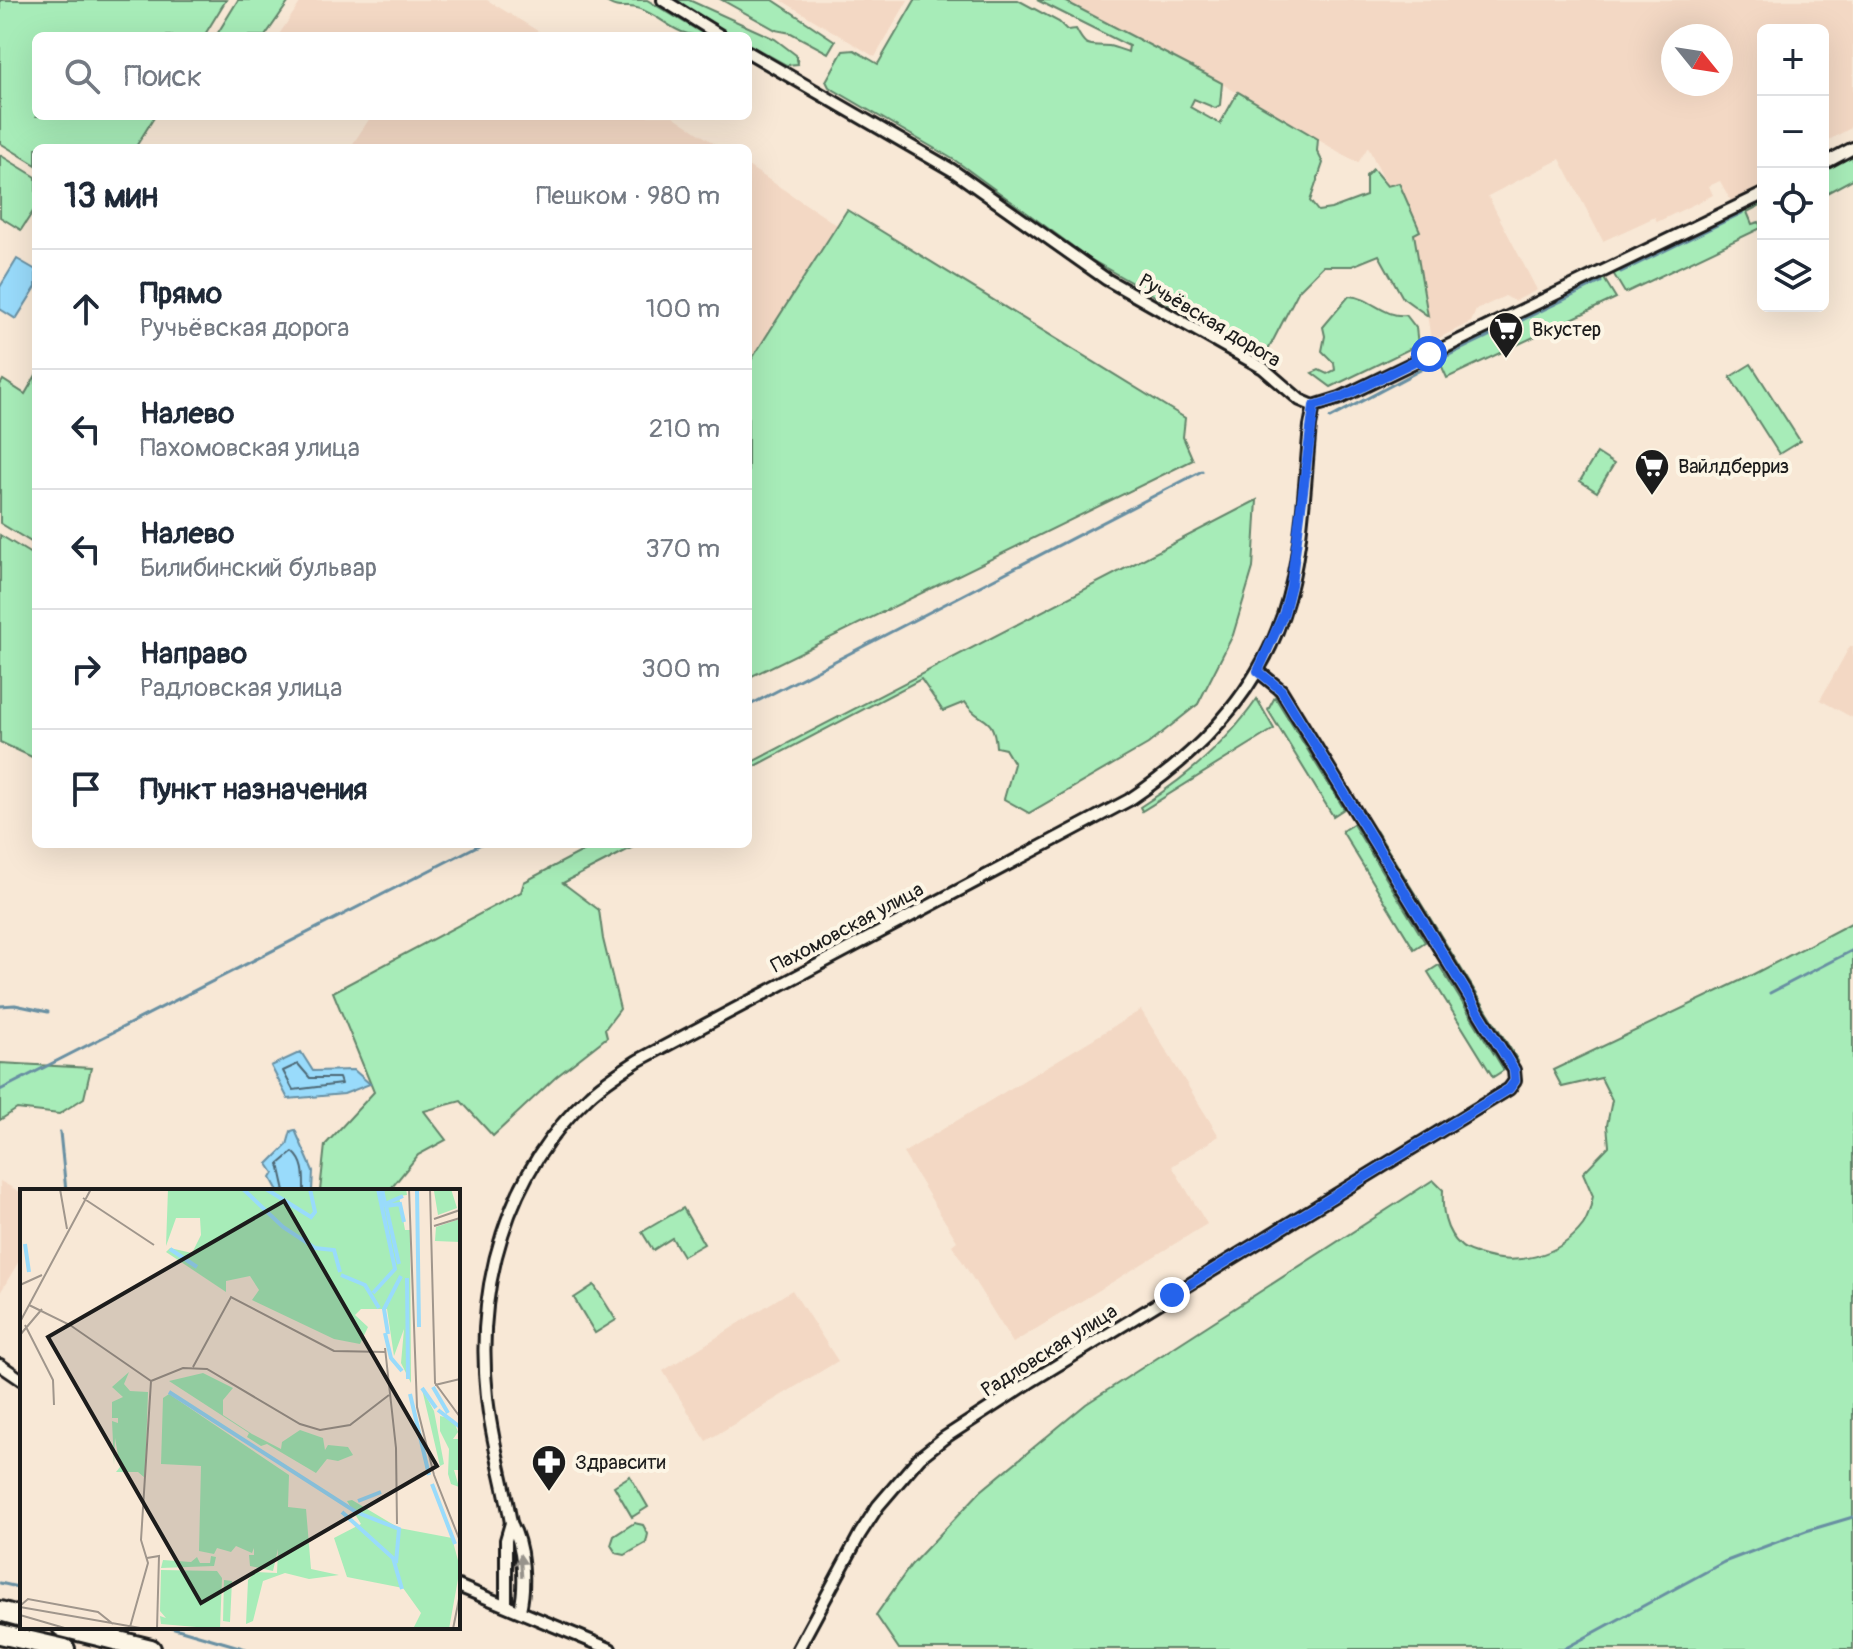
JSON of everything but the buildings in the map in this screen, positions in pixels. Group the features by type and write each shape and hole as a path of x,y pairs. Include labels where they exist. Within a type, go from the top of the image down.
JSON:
{"highway":[{"path":"0,1611 20,1616"},
{"path":"70,1629 151,1649"},
{"path":"0,1634 65,1649"}],"street":[{"path":"663,0 715,32"},
{"name":"Ручьёвская дорога","path":"752,54 952,170 1106,279 1263,368 1300,400 1314,406"},
{"path":"1829,161 1853,148"},
{"path":"1314,406 1340,398 1757,197"},
{"name":"Пахомовская улица","path":"520,1610 519,1540 511,1523 487,1399 484,1355 489,1277 509,1212 546,1146 589,1096 639,1060 1129,800 1158,781 1208,738 1258,671 1284,613 1291,585 1314,406"},
{"name":"Радловская улица","path":"798,1649 860,1534 878,1506 920,1457 1030,1382 1509,1089 1515,1081 1514,1070 1281,690 1258,671"},
{"path":"0,1365 20,1379"},
{"name":"Пахомовская улица","path":"506,1605 506,1540 511,1523"},
{"path":"460,1587 610,1649"}],"shaded area":[{"path":"302,0 487,0 539,32 281,32"},
{"path":"781,0 908,0 875,57"},
{"path":"1063,0 1853,0 1853,122 1849,129 1829,140 1829,24 1757,24 1757,189 1731,201 1720,181 1709,186 1713,195 1657,222 1655,217 1603,241 1560,159 1488,196 1537,290 1515,301 1505,296 1476,310 1471,322 1435,340 1431,339 1414,234 1420,231 1399,183 1387,186 1368,147 1358,163 1205,74"},
{"path":"369,120 679,120 715,144 353,144"},
{"path":"752,169 837,225 752,359"},
{"path":"1850,646 1853,646 1853,718 1820,700"},
{"path":"1141,1010 1219,1136 1172,1166 1207,1224 1013,1343 952,1245 957,1241 903,1153"},
{"path":"0,1181 20,1192 20,1259 0,1293"},
{"path":"792,1290 838,1361 706,1441 663,1371"}],"green space":[{"path":"0,0 226,0 206,32 32,32 32,120 152,120 138,144 32,144 32,163 0,143"},
{"path":"238,0 290,0 268,32 218,32"},
{"path":"603,0 647,0 700,32 683,32 640,9 615,6"},
{"path":"677,0 689,0 775,39 796,55 798,64 786,65 752,46 752,32 727,32"},
{"path":"722,0 773,0 835,41 828,53 791,33 776,30"},
{"path":"915,0 1018,0 1059,22 1067,30 1076,29 1089,45 1109,46 1128,52 1129,46 1037,0 1063,0 1205,74 1222,83 1220,105 1215,108 1194,99 1190,107 1220,124 1238,92 1318,139 1317,151 1323,163 1310,201 1318,211 1366,196 1366,176 1373,169 1387,186 1399,183 1420,231 1414,234 1428,316 1403,298 1379,255 1352,266 1323,266 1299,290 1264,358 1090,259 956,161 829,87 826,81 843,51 854,50 878,64"},
{"path":"1853,154 1853,179 1829,192 1829,167"},
{"path":"0,155 32,175 32,213 21,230 0,217"},
{"path":"1757,203 1757,207 1747,212 1752,224 1757,223 1757,230 1625,293 1613,273"},
{"path":"847,210 1185,418 1183,437 1193,460 752,676 752,359"},
{"path":"1603,277 1616,298 1447,378 1438,358"},
{"path":"1349,296 1391,313 1406,315 1416,328 1418,345 1331,387 1312,373 1319,370 1327,374 1335,370 1334,363 1322,351 1323,327"},
{"path":"1751,364 1800,441 1779,454 1730,377"},
{"path":"3,380 25,394 32,382 32,543 0,523 0,385"},
{"path":"1597,453 1614,464 1597,492 1580,481"},
{"path":"1257,500 1253,568 1233,635 1198,704 1148,744 1029,813 1004,799 1014,764 1005,749 996,747 989,723 975,714 965,702 943,711 921,679 752,768 752,762"},
{"path":"0,535 32,555 32,757 0,742"},
{"path":"1275,697 1344,809 1333,816 1268,710"},
{"path":"1257,699 1274,729 1142,811 1140,807 1189,772 1218,745"},
{"path":"1353,824 1425,942 1414,949 1342,831"},
{"path":"1377,832 1518,1061 1515,1062 1376,837"},
{"path":"588,848 631,848 563,883 599,910 620,1009 605,1029 607,1037 556,1077 493,1136 461,1101 424,1111 446,1140 418,1155 391,1189 320,1189 325,1145 374,1092 333,992 521,892 524,882"},
{"path":"1853,922 1853,1649 899,1649 876,1615 911,1565 981,1491 1086,1404 1433,1180 1443,1190 1448,1227 1455,1240 1467,1250 1492,1258 1521,1259 1549,1252 1562,1245 1583,1225 1588,1215 1593,1196 1583,1173 1609,1146 1607,1125 1612,1100 1601,1078 1562,1087 1553,1070 1750,976"},
{"path":"1439,965 1504,1070 1493,1077 1428,972"},
{"path":"0,1063 91,1068 84,1098 59,1114 17,1109 0,1120"},
{"path":"683,1208 704,1244 683,1256 672,1238 653,1250 642,1232"},
{"path":"594,1285 616,1320 595,1333 574,1298"},
{"path":"630,1476 648,1507 632,1517 614,1486"},
{"path":"634,1523 643,1525 648,1534 646,1543 625,1555 616,1553 611,1545 614,1536"}],"water":[{"path":"17,259 32,268 32,293 16,319 0,309 0,287"},
{"path":"301,1052 313,1071 354,1070 370,1084 344,1094 288,1099 271,1066"},
{"path":"295,1130 313,1171 312,1189 277,1189 271,1178 274,1173 268,1164 287,1145 291,1131"}],"waterway":[{"path":"1621,272 1742,213"},
{"path":"1443,358 1601,282"},
{"path":"1330,418 1428,366"},
{"path":"752,704 1202,471"},
{"path":"0,1090 473,848"},
{"path":"1770,993 1853,950"},
{"path":"0,1006 15,1005 48,1012"},
{"path":"60,1132 66,1189"},
{"path":"1564,1649 1724,1562 1853,1517"},
{"path":"0,1583 20,1588"},
{"path":"178,1629 246,1649"}],"place":[{"name":"Вкустер","path":"1506,360"},
{"name":"Вайлдберриз","path":"1652,497"},
{"name":"Здравсити","path":"549,1493"}],"route":[{"path":"1172,1295 1509,1089 1515,1081 1514,1070 1281,690 1258,671 1284,613 1291,585 1314,406 1340,398 1429,354"}]}
